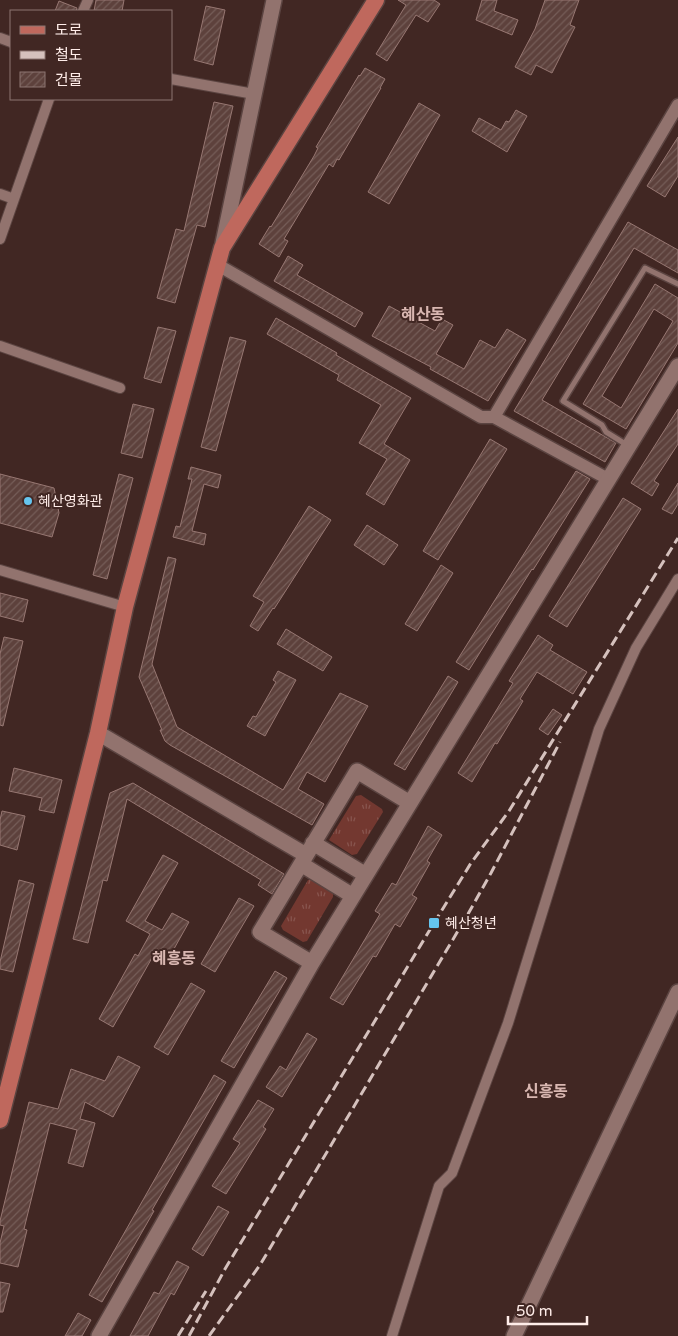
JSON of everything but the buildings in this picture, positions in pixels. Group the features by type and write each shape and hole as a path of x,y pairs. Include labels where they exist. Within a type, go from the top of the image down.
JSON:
{"main road":[{"path":"0,1120 98,732 125,607 218,265 274,0"},
{"path":"222,248 376,0"},
{"path":"99,1336 312,963 678,366"},
{"path":"98,732 307,854 366,875"},
{"path":"312,963 260,932 357,771 410,803"},
{"path":"307,854 353,896"},
{"path":"514,1336 678,992"}],"street":[{"path":"172,79 254,94"},
{"path":"0,239 49,100"},
{"path":"494,417 678,105"},
{"path":"0,194 14,199"},
{"path":"218,265 481,417 494,417 608,479"},
{"path":"0,346 120,388"},
{"path":"0,570 125,607"},
{"path":"392,1336 439,1186 452,1173 508,1023 599,729 636,648 678,579"}],"lane":[{"path":"628,446 606,432 602,425 563,401 645,268 678,284"}],"green space":[{"path":"361,795 382,809 383,812 357,854 352,855 329,840 356,796"},
{"path":"312,879 333,893 333,897 307,941 303,942 283,930 281,926 308,880"}],"railway":[{"path":"189,1336 225,1269 434,923 471,863 509,811 678,538"},
{"path":"209,1336 260,1265 468,914 560,742"},
{"path":"178,1336 206,1291"}],"place":[{"name":"혜산영화관","path":"28,501"},
{"name":"혜산청년","path":"434,923"}],"district":[{"name":"혜산동","path":"423,314"},
{"name":"혜흥동","path":"174,958"},
{"name":"신흥동","path":"546,1091"}]}
